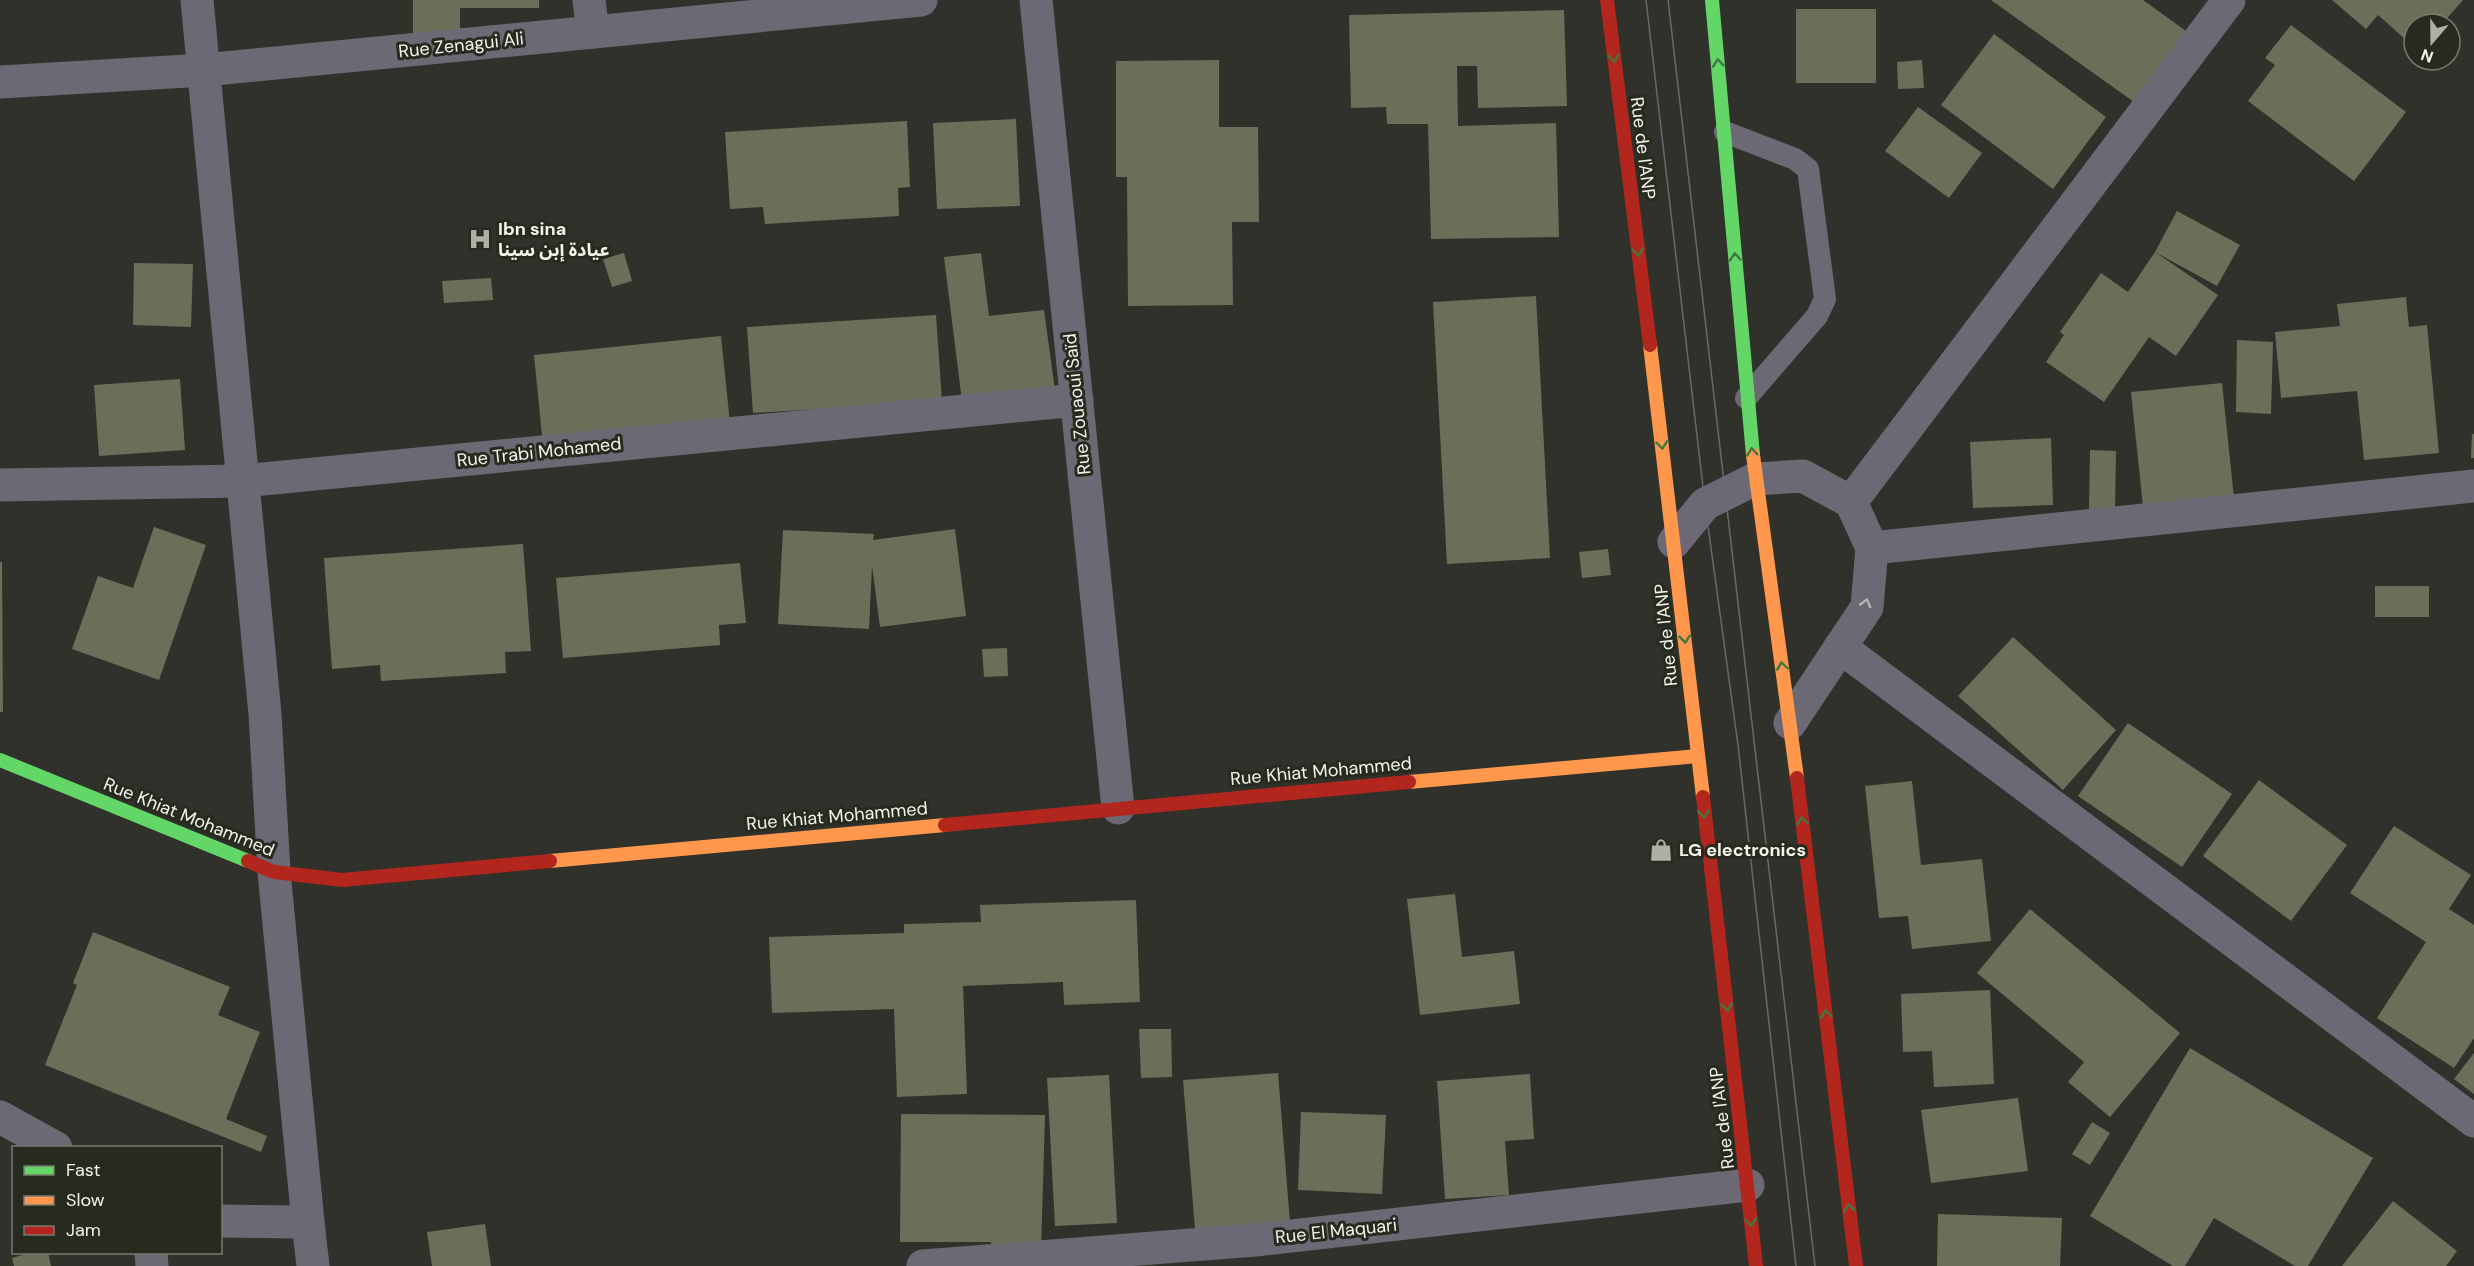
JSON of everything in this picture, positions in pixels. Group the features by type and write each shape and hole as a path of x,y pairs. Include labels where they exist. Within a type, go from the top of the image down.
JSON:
{"main road":[{"name":"Rue de l'ANP","path":"1607,0 1674,542 1756,1266"},
{"path":"1712,0 1755,479 1790,723 1856,1266"},
{"name":"Rue Khiat Mohammed","path":"0,760 274,872 342,880 1698,756"}],"street":[{"path":"197,0 264,714 274,872 313,1266"},
{"path":"589,0 593,32"},
{"name":"Rue Zenagui Ali","path":"0,82 204,70 921,0"},
{"name":"Rue Zouaoui Saïd","path":"1036,0 1118,808"},
{"path":"1851,502 2229,0"},
{"name":"Rue Trabi Mohamed","path":"0,485 243,481 1077,400"},
{"path":"1674,542 1705,504 1755,479 1803,476 1851,502 1872,548 1867,607 1790,723"},
{"path":"1872,548 2474,486"},
{"path":"1840,647 2474,1121"},
{"path":"0,1117 52,1146"},
{"name":"Rue El Maquari","path":"923,1266 1256,1253 1748,1185"},
{"path":"222,1221 308,1222"}],"lane":[{"path":"1725,132 1795,159 1808,169 1825,299 1817,316 1746,398"}],"building":[{"path":"413,0 539,0 539,8 460,8 460,39 413,38"},
{"path":"1991,0 2143,0 2193,36 2141,107"},
{"path":"2332,0 2463,0 2452,12 2402,12 2402,36 2378,15 2366,29"},
{"path":"1796,9 1876,9 1876,83 1796,83"},
{"path":"1564,10 1567,106 1478,108 1477,66 1457,66 1458,126 1556,123 1559,237 1431,239 1428,124 1387,124 1386,107 1351,108 1349,15"},
{"path":"2291,25 2406,112 2354,181 2248,101 2275,65 2265,58"},
{"path":"1994,34 2106,117 2053,189 1941,105"},
{"path":"1219,60 1219,127 1258,127 1259,222 1232,222 1233,305 1128,306 1127,177 1116,177 1116,61"},
{"path":"1922,60 1924,88 1898,89 1897,62"},
{"path":"1918,107 1982,153 1949,198 1885,151"},
{"path":"1016,119 1020,206 937,209 933,123"},
{"path":"907,121 910,187 898,188 899,216 765,224 763,207 730,209 725,132"},
{"path":"2177,211 2240,245 2217,286 2155,252"},
{"path":"2155,252 2218,295 2176,356 2149,337 2104,402 2046,362 2064,335 2060,332 2101,273 2128,292"},
{"path":"624,253 632,281 612,287 603,259"},
{"path":"981,253 989,316 1044,310 1055,390 962,401 944,257"},
{"path":"134,263 193,264 191,327 133,325"},
{"path":"491,278 493,300 444,303 442,281"},
{"path":"1536,296 1550,558 1447,564 1433,302"},
{"path":"2406,297 2409,327 2427,325 2439,453 2364,460 2357,391 2281,398 2275,332 2340,326 2337,304"},
{"path":"936,315 942,401 753,413 747,327"},
{"path":"721,336 730,423 543,446 534,355"},
{"path":"2237,340 2273,342 2271,414 2236,412"},
{"path":"180,379 185,450 99,456 94,385"},
{"path":"2222,383 2234,498 2143,507 2131,392"},
{"path":"2472,434 2474,434 2474,458 2471,458"},
{"path":"2051,438 2053,505 1973,508 1970,442"},
{"path":"2090,450 2116,451 2115,510 2089,510"},
{"path":"154,527 206,545 159,680 72,649 98,576 133,588"},
{"path":"955,529 966,616 880,627 872,566 869,629 778,624 783,530 874,534 873,540"},
{"path":"523,544 531,651 505,652 506,673 381,681 380,665 332,669 324,558"},
{"path":"1608,549 1611,575 1582,578 1579,552"},
{"path":"0,562 2,562 3,712 0,712"},
{"path":"740,563 746,623 719,625 720,645 563,658 556,578"},
{"path":"2375,586 2429,586 2429,617 2375,617"},
{"path":"2013,637 2116,730 2063,790 1958,696"},
{"path":"1007,648 1008,676 984,677 982,649"},
{"path":"2128,723 2232,794 2182,867 2078,796"},
{"path":"2259,780 2347,845 2291,921 2203,856"},
{"path":"1912,781 1921,865 1982,859 1991,941 1912,949 1908,916 1879,918 1865,786"},
{"path":"2394,826 2471,875 2449,909 2474,925 2474,1038 2454,1068 2377,1018 2426,942 2350,893"},
{"path":"1455,894 1462,957 1514,951 1520,1004 1420,1015 1407,899"},
{"path":"1136,900 1140,1002 1064,1005 1063,982 963,986 967,1094 897,1097 894,1009 772,1013 769,937 904,933 904,924 981,922 980,905"},
{"path":"2030,909 2180,1033 2110,1117 2068,1082 2084,1062 1977,973"},
{"path":"93,932 230,987 218,1015 260,1032 226,1119 267,1136 261,1152 45,1065 77,985 73,983"},
{"path":"1990,990 1994,1084 1934,1087 1932,1051 1903,1052 1901,994"},
{"path":"1139,1029 1171,1029 1172,1077 1141,1078"},
{"path":"2190,1048 2373,1158 2308,1266 2295,1266 2214,1218 2185,1266 2173,1266 2090,1216"},
{"path":"2474,1053 2474,1094 2454,1079"},
{"path":"1278,1073 1291,1235 1196,1242 1183,1080"},
{"path":"1530,1074 1534,1139 1505,1141 1509,1195 1445,1199 1437,1081"},
{"path":"1109,1075 1117,1223 1055,1226 1047,1078"},
{"path":"2018,1098 2028,1171 1931,1183 1921,1110"},
{"path":"1301,1112 1386,1115 1382,1194 1298,1190"},
{"path":"901,1114 1045,1115 1041,1251 992,1251 991,1242 900,1242"},
{"path":"2092,1122 2110,1133 2090,1165 2072,1154"},
{"path":"2393,1201 2457,1251 2446,1266 2342,1266"},
{"path":"1938,1214 2062,1218 2060,1266 1937,1266"},
{"path":"485,1224 491,1266 432,1266 427,1232"},
{"path":"26,1254 48,1254 51,1266 14,1266 12,1258"}],"tram line":[{"path":"1646,0 1705,504 1738,745 1796,1266"},
{"path":"1668,0 1815,1266"}],"traffic: fast":[{"path":"1712,0 1753,455"},
{"path":"0,760 248,861"}],"traffic: slow":[{"path":"1650,345 1703,797"},
{"path":"1753,455 1797,778"},
{"path":"1409,782 1698,756"},
{"path":"550,861 945,825"}],"traffic: jam":[{"path":"1607,0 1650,345"},
{"path":"1797,778 1856,1266"},
{"path":"945,825 1409,782"},
{"path":"1703,797 1756,1266"},
{"path":"248,861 274,872 342,880 550,861"}],"place":[{"name":"Ibn sina عيادة إبن سينا","path":"480,239"},
{"name":"LG electronics","path":"1661,850"}]}
